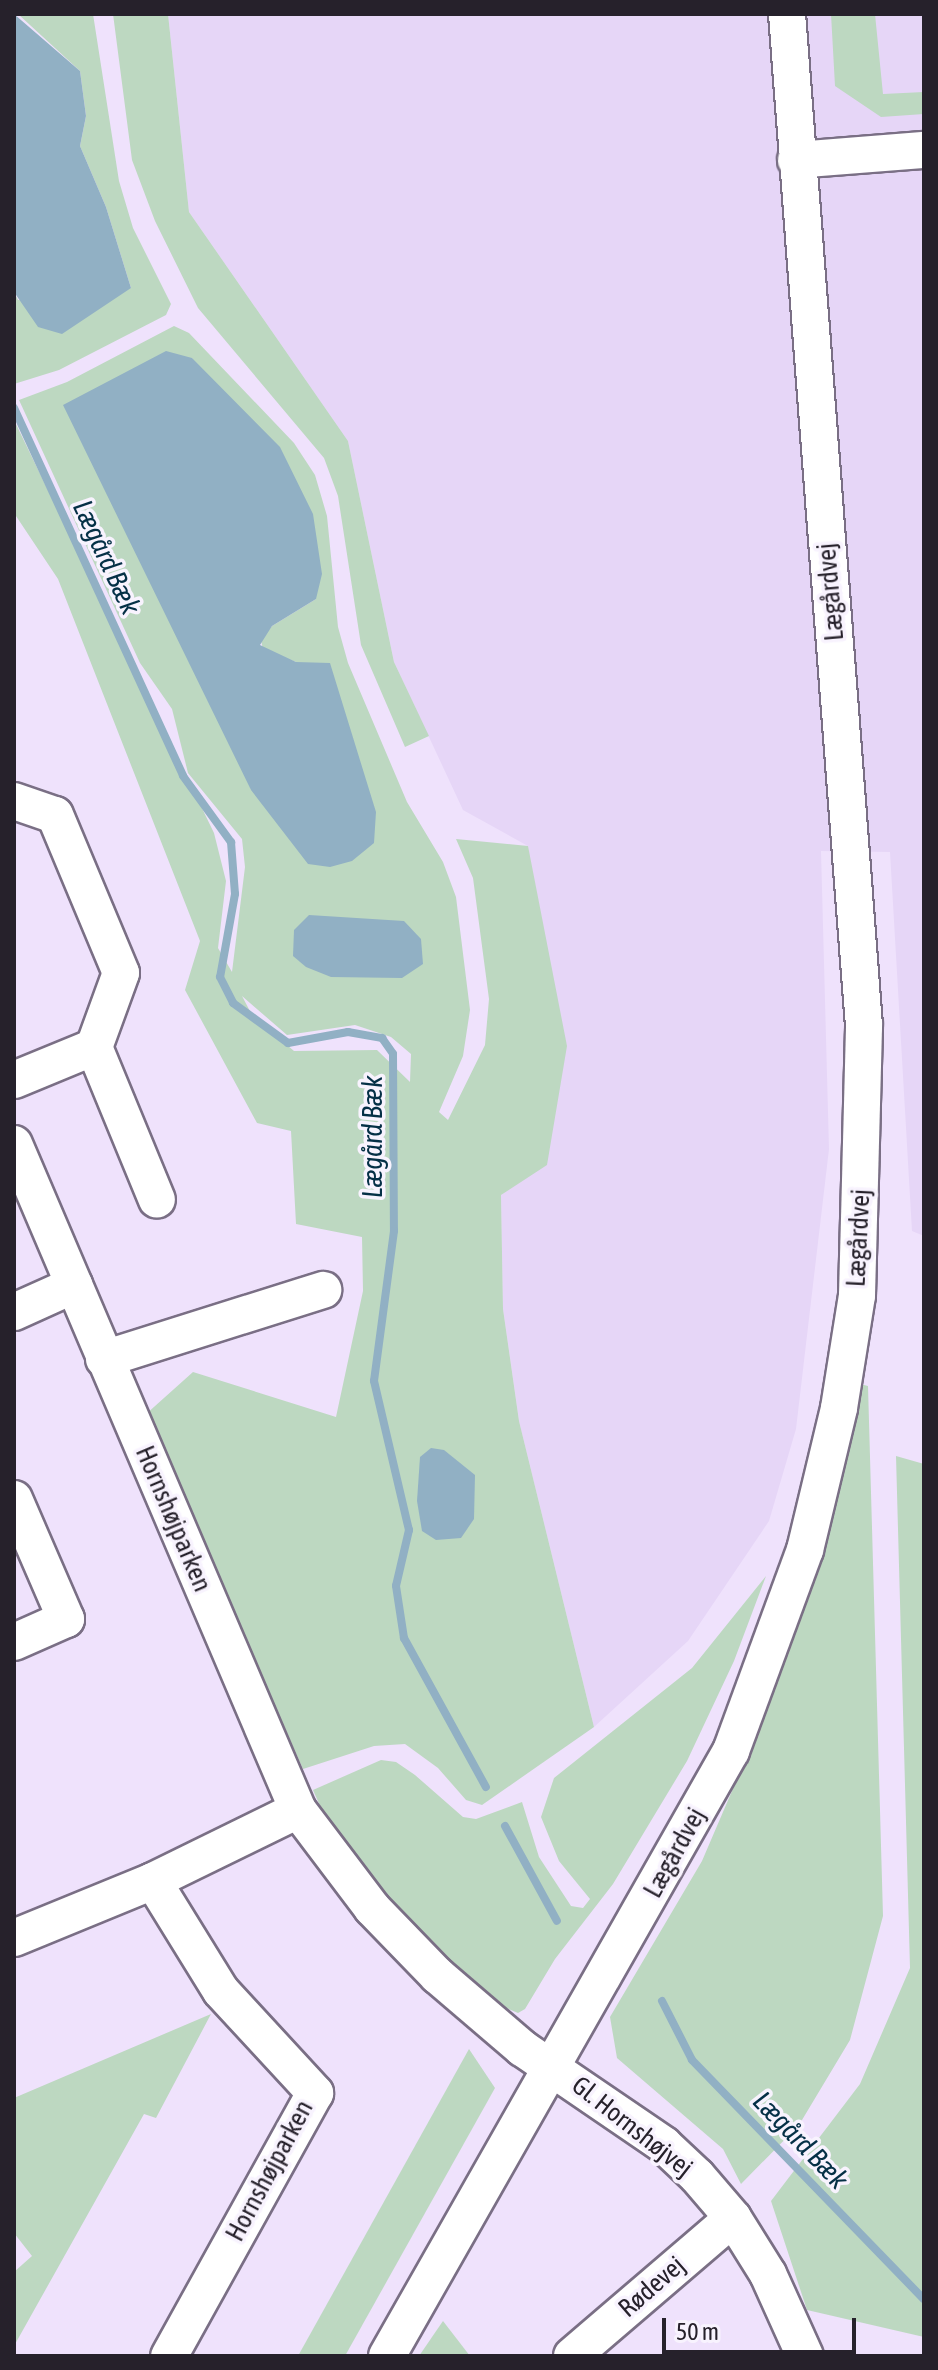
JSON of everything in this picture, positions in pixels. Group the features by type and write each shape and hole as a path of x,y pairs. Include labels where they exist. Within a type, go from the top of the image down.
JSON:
{"street":[{"name":"Lægårdvej","path":"387,2356 681,1845 742,1723 805,1550 839,1408 857,1295 864,1026 787,14"},
{"path":"796,160 924,150"},
{"path":"14,801 55,815 121,973 94,1047 157,1200"},
{"path":"14,1080 94,1047"},
{"name":"Hornshøjparken","path":"14,1144 298,1810 372,1908 438,1976 552,2067"},
{"path":"14,1312 74,1285"},
{"path":"104,1359 323,1290"},
{"path":"14,1499 66,1619 14,1642"},
{"path":"14,1938 153,1881 298,1810"},
{"name":"Hornshøjparken","path":"153,1881 221,1991 315,2093 169,2356"},
{"name":"Gl. Hornshøjvej","path":"552,2067 664,2145 733,2218 768,2274 805,2356"},
{"name":"Rødevej","path":"572,2356 733,2218"}],"shaded area":[{"path":"168,14 924,14 924,1236 912,1231 890,852 821,851 829,1149 796,1429 769,1521 688,1641 594,1727 519,1421 503,1309 501,1195 547,1164 528,846 463,810 394,662 348,441 189,212"}],"green space":[{"path":"18,14 93,14 119,181 133,228 171,304 166,315 59,370 14,384 14,292 18,300 131,288 106,207 80,146 86,116 80,71"},
{"path":"113,14 168,14 189,212 348,441 394,662 429,736 405,747 361,645 338,496 324,458 198,308 155,221 132,160"},
{"path":"831,14 875,14 883,94 924,92 924,114 881,117 835,86"},
{"path":"174,326 189,333 294,443 315,475 327,516 338,627 348,663 407,802 443,862 456,897 470,1010 463,1056 439,1112 448,1120 485,1045 489,999 473,878 456,839 528,846 567,1046 547,1165 501,1195 503,1309 519,1421 594,1727 482,1805 466,1800 438,1768 405,1744 374,1746 303,1769 145,1415 193,1372 336,1417 363,1291 362,1237 296,1224 291,1131 257,1123 185,990 200,941 58,579 14,513 14,420 214,833 226,881 218,948 232,972 245,867 242,839 188,773 172,709 140,663 19,400 67,382","holes":["192,358 316,599 272,626 261,640 263,650 296,662 251,790","242,996 287,1035 355,1025 391,1037 411,1054 410,1082 377,1050 294,1051 252,1015"]},
{"path":"856,1383 868,1386 883,1916 850,2040 799,2125 741,2184 723,2149 617,2058 610,2017 702,1861 759,1728 823,1551"},
{"path":"896,1456 924,1464 924,2337 807,2310 771,2201 860,2084 910,1968"},
{"path":"766,1576 734,1661 687,1761 613,1884 555,1959 525,2009 518,2013 486,1999 393,1908 328,1824 313,1790 381,1760 396,1762 415,1775 463,1817 476,1819 522,1802 539,1857 571,1906 583,1908 590,1899 559,1861 541,1817 554,1778 692,1668"},
{"path":"211,2014 156,2118 144,2114 14,2346 14,2272 32,2256 14,2233 14,2098"},
{"path":"469,2049 495,2088 345,2356 298,2356"},
{"path":"443,2321 470,2356 419,2356"}],"water":[{"path":"14,14 80,71 86,116 80,146 106,207 131,288 62,334 38,327 14,292"},
{"path":"166,351 192,358 280,447 313,514 322,574 316,599 272,626 260,645 296,662 330,663 376,812 374,843 352,861 330,867 308,864 251,790 63,405"},
{"path":"309,915 404,921 421,939 423,964 402,978 331,977 306,967 293,956 294,930"},
{"path":"431,1448 444,1450 475,1475 474,1519 461,1538 436,1540 422,1531 417,1501 420,1457"}],"waterway":[{"name":"Lægård Bæk","path":"14,408 183,776 231,842 235,894 220,977 233,1003 288,1043 348,1032 382,1038 393,1054 394,1231 374,1381 409,1530 396,1586 404,1638 486,1787"},
{"name":"Lægård Bæk","path":"505,1826 557,1921"},
{"name":"Lægård Bæk","path":"662,2001 692,2060 924,2299"}]}
